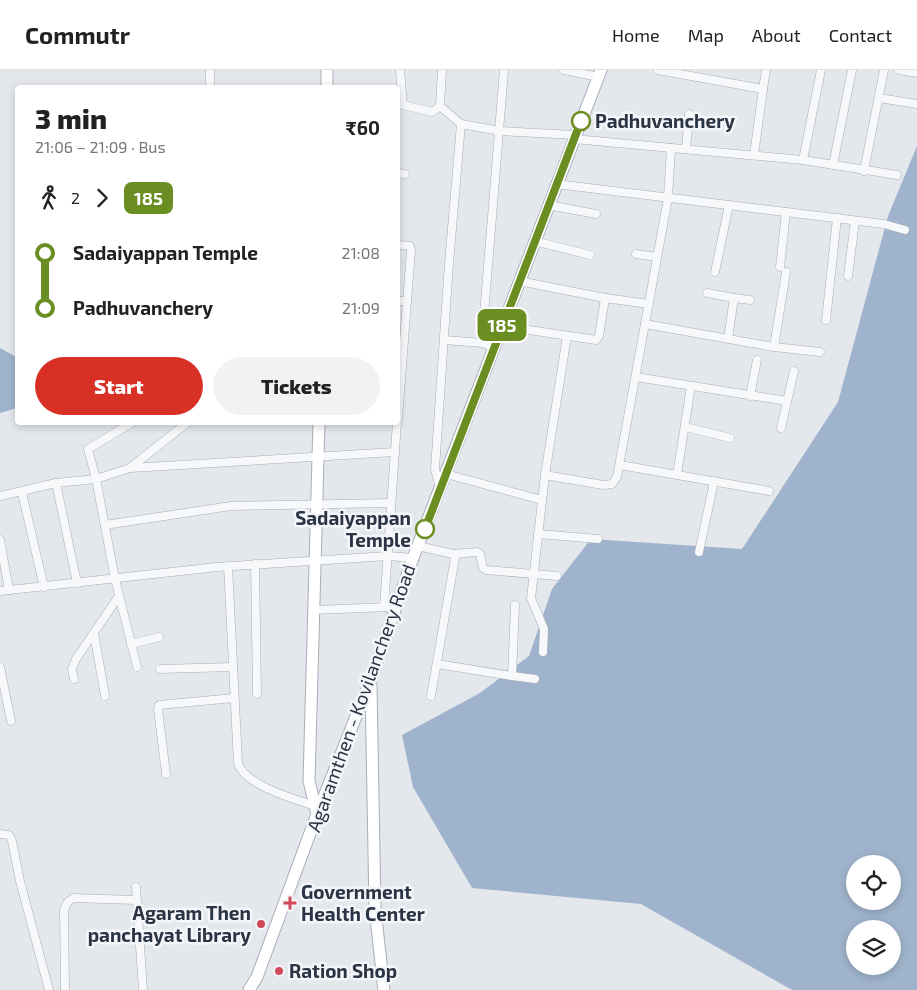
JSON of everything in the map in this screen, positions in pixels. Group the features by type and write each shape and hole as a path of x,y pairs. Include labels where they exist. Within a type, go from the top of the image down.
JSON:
{"main road":[{"path":"327,85 328,70"},
{"name":"Agaramthen - Kovilanchery Road","path":"249,990 264,959 316,810 371,679 413,558 446,474 488,346 502,326 600,74"},
{"path":"316,810 309,781 319,425"},
{"path":"371,679 375,909 384,990"}],"street":[{"path":"210,70 210,85"},
{"path":"400,70 403,105 432,112 440,106 442,70"},
{"path":"444,340 488,346 504,70"},
{"path":"564,70 600,74"},
{"path":"658,70 763,89"},
{"path":"754,155 766,70"},
{"path":"803,160 821,70"},
{"path":"833,165 852,70"},
{"path":"864,171 884,70"},
{"path":"899,70 917,73"},
{"path":"879,98 917,104"},
{"path":"440,106 461,124 500,131 803,160 897,175"},
{"path":"686,149 689,114"},
{"path":"440,489 435,469 461,124"},
{"path":"545,475 603,485 612,484 618,477 668,198 671,148"},
{"path":"556,184 855,220 884,224 905,230"},
{"path":"548,205 596,214"},
{"path":"716,272 729,205"},
{"path":"774,348 783,270 786,212"},
{"path":"826,320 837,218"},
{"path":"848,276 855,220"},
{"path":"534,240 590,255"},
{"path":"400,245 410,246 411,251 400,351"},
{"path":"636,254 657,257"},
{"path":"519,281 605,298 649,304"},
{"path":"707,293 750,300"},
{"path":"502,326 591,340 598,338 605,298"},
{"path":"728,339 734,298"},
{"path":"400,301 407,301"},
{"path":"645,324 774,348 820,352"},
{"path":"543,652 544,629 531,598 532,574 545,475 567,336"},
{"path":"750,396 757,360"},
{"path":"781,428 794,371"},
{"path":"636,377 787,401"},
{"path":"677,475 691,386"},
{"path":"128,425 88,449 96,479 119,596 137,667"},
{"path":"130,468 184,425"},
{"path":"384,607 397,425"},
{"path":"684,427 730,438"},
{"path":"0,496 22,493 56,483 96,479 130,468 395,452"},
{"path":"620,465 769,492"},
{"path":"446,474 542,500"},
{"path":"699,552 714,482"},
{"path":"56,483 77,583"},
{"path":"22,493 44,587"},
{"path":"105,525 231,506 316,506 391,503"},
{"path":"538,534 598,539"},
{"path":"0,540 9,590"},
{"path":"418,546 453,554 477,552 481,557 482,568 486,570 557,576"},
{"path":"431,696 455,561 453,554"},
{"path":"0,591 228,566 388,556 413,558"},
{"path":"255,564 257,694"},
{"path":"228,566 234,698 241,772 250,779 316,810"},
{"path":"74,680 72,669 76,659 119,596"},
{"path":"512,676 515,605"},
{"path":"314,610 396,607"},
{"path":"94,633 105,696"},
{"path":"131,644 160,637"},
{"path":"437,664 535,679"},
{"path":"0,667 11,721"},
{"path":"160,669 233,667"},
{"path":"166,774 159,706 234,698"},
{"path":"0,834 9,835 12,841 20,881 50,990"},
{"path":"136,887 143,990"},
{"path":"65,990 64,910 67,903 72,898 136,900"}],"water":[{"path":"917,146 917,990 792,990 641,904 472,888 413,787 402,735 480,693 529,656 552,589 591,539 742,549 838,402 888,216"},
{"path":"0,348 15,356 15,409 0,413"}],"bus line":[{"name":"185","path":"425,529 581,121"}],"place":[{"name":"Padhuvanchery","path":"581,121"},
{"name":"Sadaiyappan Temple","path":"425,529"},
{"name":"Government Health Center","path":"290,903"},
{"name":"Agaram Then panchayat Library","path":"261,924"},
{"name":"Ration Shop","path":"279,971"}]}
